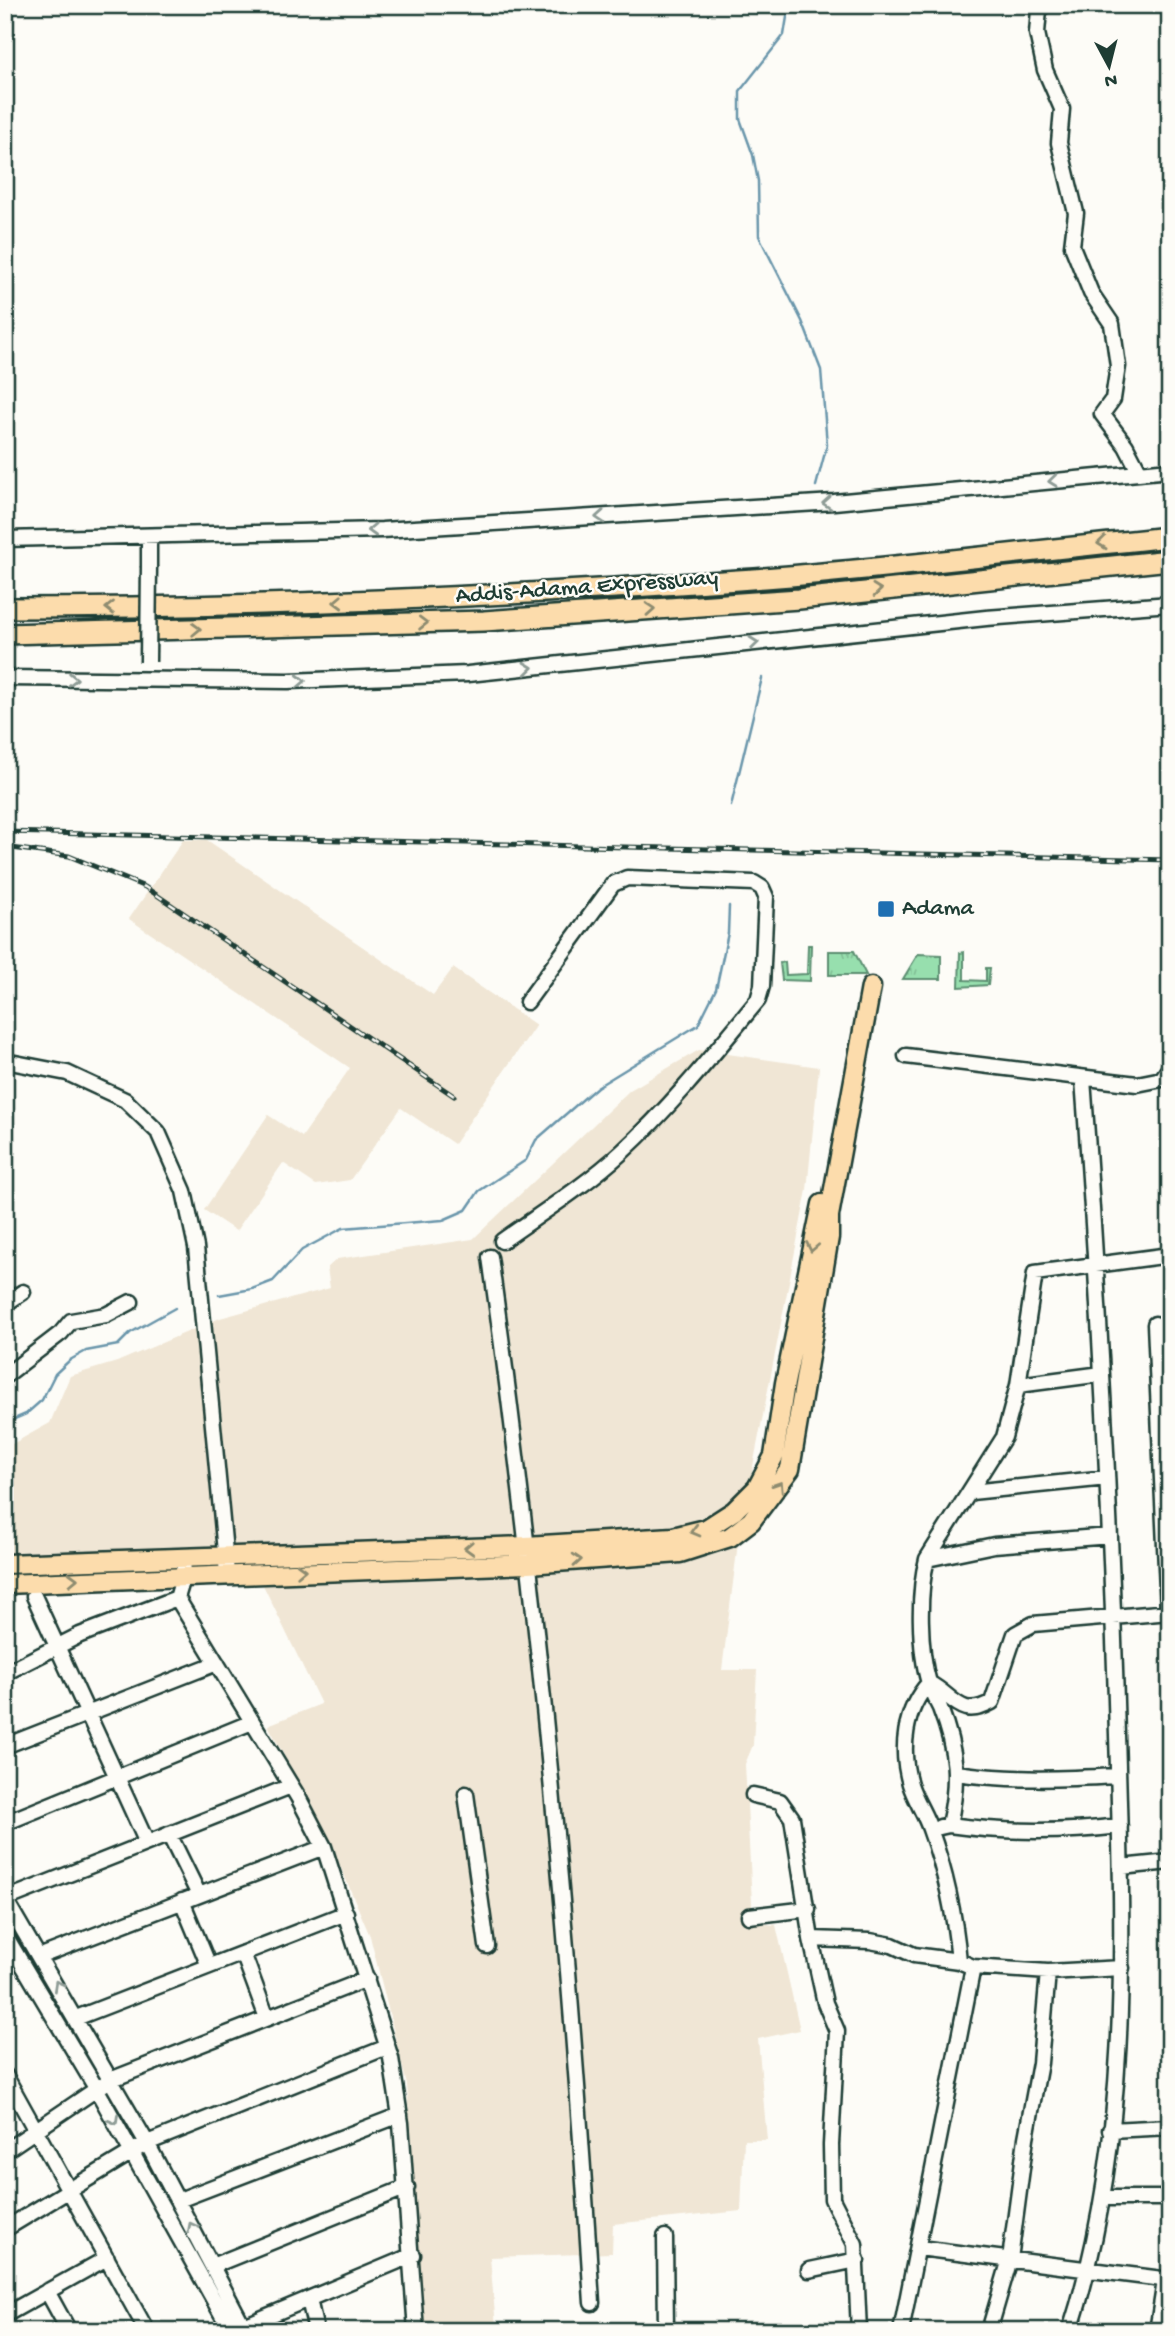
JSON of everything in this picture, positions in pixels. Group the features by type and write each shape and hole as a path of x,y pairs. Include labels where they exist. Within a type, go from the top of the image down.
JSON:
{"highway":[{"name":"Addis-Adama Expressway","path":"5,608 166,608 470,597 741,580 1170,537"},
{"name":"Addis-Adama Expressway","path":"5,634 484,621 799,598 1170,560"}],"main road":[{"path":"5,1584 183,1567 527,1555 673,1537 706,1529 734,1511 757,1488 774,1456 865,987"},
{"path":"5,1564 183,1567"}],"street":[{"path":"1044,5 1039,10 1037,33 1054,95 1062,109 1059,144 1076,213 1072,246 1091,293 1112,324 1118,366 1113,398 1102,414 1126,446 1140,473"},
{"path":"5,539 382,530 820,503 1170,470"},
{"path":"148,680 149,536"},
{"path":"5,678 288,681 468,674 986,618 1170,604"},
{"path":"502,1241 571,1195 622,1152 678,1095 758,1000 762,986 766,897 762,888 754,883 627,878 613,884 527,1002"},
{"path":"906,1056 1083,1079 1155,1083 1162,1079 1170,1067"},
{"path":"5,1060 67,1073 125,1100 158,1132 184,1191 198,1262 227,1565"},
{"path":"1070,2331 1089,2272 1103,2198 1122,2008 1114,1615 1097,1263 1083,1079"},
{"path":"948,1825 957,1796 956,1773 948,1734 929,1683 923,1649 922,1578 927,1559 1004,1437 1018,1385 1035,1273 1170,1255"},
{"path":"490,1257 527,1555 551,1782 582,2146 592,2304"},
{"path":"5,1304 23,1292"},
{"path":"5,1376 72,1321 106,1315 131,1302"},
{"path":"929,1683 966,1710 978,1709 992,1702 1002,1677 1008,1648 1015,1634 1023,1628 1033,1624 1114,1615 1169,1613 1155,1324"},
{"path":"1018,1385 1102,1374"},
{"path":"971,1492 1107,1478"},
{"path":"927,1559 994,1545 1110,1536"},
{"path":"183,1567 177,1598 291,1786 324,1847 367,1979 387,2047 400,2115 413,2255 416,2331"},
{"path":"34,1596 147,1843"},
{"path":"5,1673 80,1634 177,1598"},
{"path":"5,1745 217,1663"},
{"path":"929,1683 915,1698 907,1720 905,1754 910,1784 930,1829 956,1927 959,1961"},
{"path":"5,1822 252,1721"},
{"path":"956,1773 996,1779 1042,1780 1118,1776"},
{"path":"240,2329 179,2200 41,1956 5,1899 291,1786"},
{"path":"466,1794 487,1946"},
{"path":"753,1795 780,1801 792,1818 811,1939 825,2003 838,2036 831,2145 832,2199 855,2244 859,2331"},
{"path":"930,1829 948,1825 1009,1833 1064,1832 1120,1826"},
{"path":"169,1834 199,1895"},
{"path":"41,1956 324,1847"},
{"path":"1121,1867 1170,1862"},
{"path":"182,1901 209,1966"},
{"path":"749,1916 808,1909"},
{"path":"76,2018 346,1913"},
{"path":"5,1935 240,2329"},
{"path":"811,1939 870,1941 932,1960 959,1961 973,1967 1048,1972 1122,1968"},
{"path":"243,1953 267,2018"},
{"path":"901,2331 973,1967"},
{"path":"989,2331 1010,2259 1026,2138 1040,2063 1048,1972"},
{"path":"5,2151 110,2080 367,1979"},
{"path":"5,2229 147,2143 387,2047"},
{"path":"5,2075 147,2331"},
{"path":"179,2200 400,2115"},
{"path":"1110,2130 1170,2127"},
{"path":"212,2266 407,2187"},
{"path":"1103,2198 1170,2198"},
{"path":"665,2237 666,2331"},
{"path":"919,2248 1167,2280 1157,2331"},
{"path":"240,2329 413,2255"},
{"path":"5,2315 107,2258"},
{"path":"809,2270 857,2260"},
{"path":"47,2291 69,2331"},
{"path":"309,2299 316,2331"}],"shaded area":[{"path":"183,840 207,840 433,995 453,968 536,1025 454,1144 401,1108 350,1180 316,1185 283,1163 236,1231 204,1210 268,1115 302,1137 350,1068 129,919"},
{"path":"699,1050 819,1067 807,1190 738,1543 722,1670 757,1670 753,1745 745,1764 753,1923 776,1925 800,2030 758,2039 767,2140 744,2140 741,2211 613,2224 612,2253 490,2257 496,2327 422,2331 407,2085 370,1936 330,1842 268,1725 321,1704 244,1546 5,1555 5,1448 50,1423 70,1376 117,1362 220,1318 330,1288 327,1268 337,1259 473,1239 630,1090"}],"green space":[{"path":"808,945 811,945 810,981 782,980 780,963 785,962 786,975 807,974"},
{"path":"829,951 854,951 866,975 829,975"},
{"path":"964,952 964,980 986,981 986,968 990,968 988,985 959,987 960,953"},
{"path":"918,954 941,955 941,979 903,979"}],"waterway":[{"path":"789,5 784,35 740,91 740,119 753,155 758,181 759,236 802,321 821,370 827,445 816,486"},
{"path":"731,806 762,678"},
{"path":"219,1295 252,1289 273,1281 302,1250 343,1228 443,1220 466,1210 479,1191 526,1160 536,1140 597,1087 698,1025 716,989 728,933 729,906"},
{"path":"5,1423 26,1414 42,1400 55,1374 70,1360 86,1351 118,1345 130,1333 175,1308"}],"railway":[{"path":"5,832 1170,860"},
{"path":"5,847 69,856 145,887 454,1096"}],"place":[{"name":"Adama","path":"886,909"}]}
